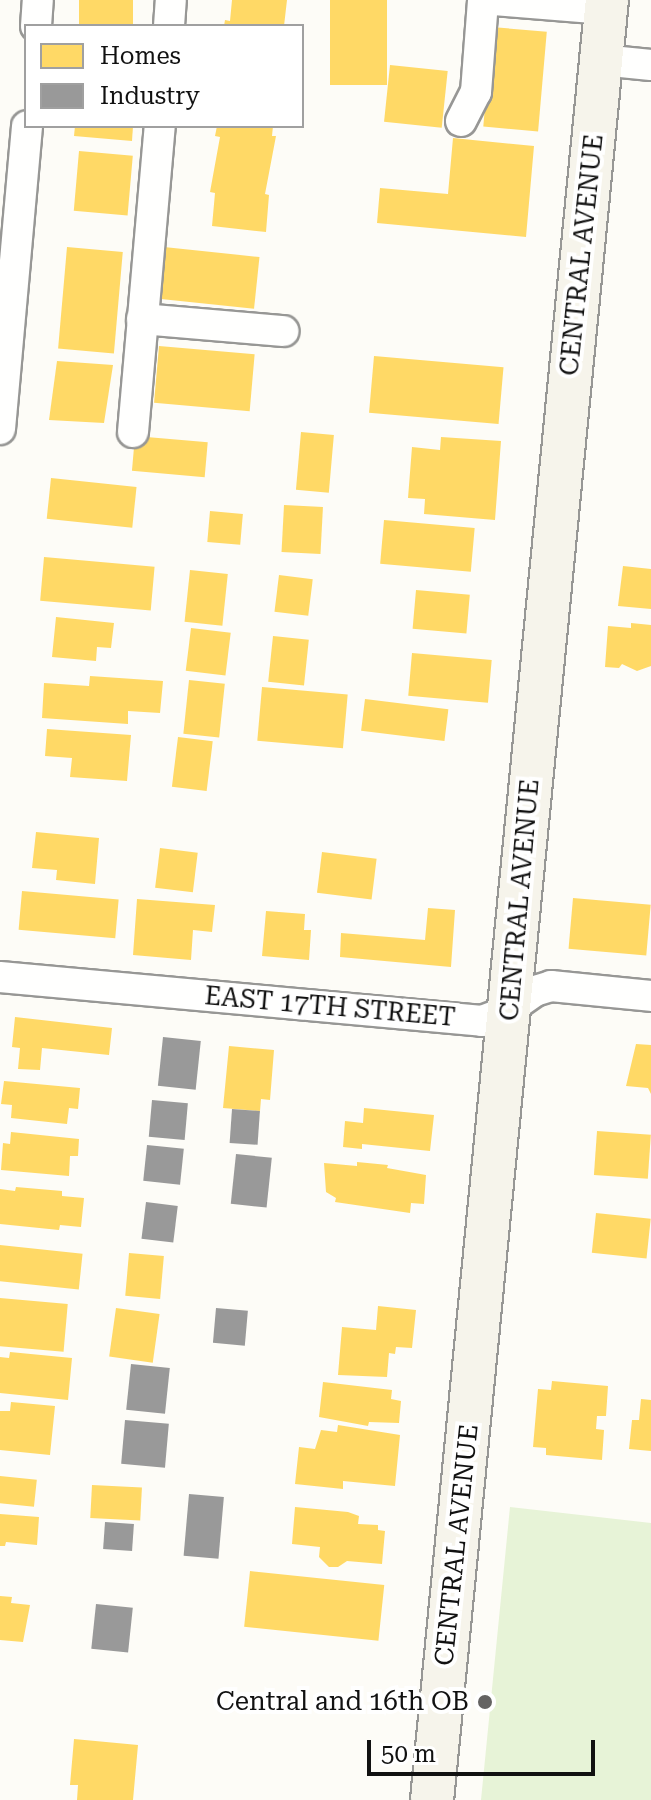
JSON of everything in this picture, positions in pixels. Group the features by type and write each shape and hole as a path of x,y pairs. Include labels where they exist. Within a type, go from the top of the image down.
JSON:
{"main road":[{"name":"CENTRAL AVENUE","path":"432,1800 607,5"}],"street":[{"path":"36,24 38,0"},
{"path":"169,24 171,0"},
{"path":"461,121 476,92 483,0"},
{"path":"494,0 607,5"},
{"path":"601,60 651,65"},
{"path":"0,429 27,128"},
{"path":"133,432 160,128"},
{"path":"142,319 283,331"},
{"name":"EAST 17TH STREET","path":"0,977 482,1021 551,986 651,996"}],"green space":[{"path":"510,1507 651,1523 651,1800 481,1800"}],"building: Homes":[{"path":"79,0 133,0 133,24 79,24"},
{"path":"232,0 287,0 284,24 224,24 225,20 230,21"},
{"path":"330,0 387,0 387,85 330,85"},
{"path":"492,27 547,32 538,131 483,127"},
{"path":"390,65 448,71 442,128 384,122"},
{"path":"75,128 133,128 132,141 74,136"},
{"path":"217,128 273,128 272,136 276,136 265,194 269,195 266,232 212,226 215,193 210,192 220,137 215,136"},
{"path":"453,138 534,146 526,237 377,223 380,188 448,194"},
{"path":"79,151 133,156 128,215 74,211"},
{"path":"67,247 123,252 114,353 58,349"},
{"path":"164,247 259,257 254,309 159,299"},
{"path":"159,346 255,354 250,411 154,403"},
{"path":"374,356 504,367 499,424 369,413"},
{"path":"57,361 113,365 104,423 49,420"},
{"path":"301,432 334,435 329,493 296,490"},
{"path":"135,436 208,442 205,477 132,471"},
{"path":"441,437 501,441 495,520 424,514 425,499 408,498 412,447 440,450"},
{"path":"51,478 137,487 132,528 47,519"},
{"path":"284,505 323,507 320,554 282,552"},
{"path":"210,511 243,514 240,545 207,542"},
{"path":"384,520 475,528 471,572 380,564"},
{"path":"44,557 155,567 151,611 40,601"},
{"path":"623,566 651,569 651,609 618,606"},
{"path":"190,570 228,574 222,626 185,622"},
{"path":"279,575 313,579 308,616 274,612"},
{"path":"416,590 470,595 466,634 413,629"},
{"path":"56,617 114,623 111,648 97,647 96,661 52,657"},
{"path":"631,623 651,625 651,666 637,671 622,664 619,668 605,667 608,626 631,628"},
{"path":"191,628 231,633 225,676 186,671"},
{"path":"273,636 309,640 304,686 268,682"},
{"path":"412,653 492,660 488,703 408,696"},
{"path":"90,676 163,681 160,713 128,711 128,724 42,718 44,683 89,686"},
{"path":"189,680 225,684 219,737 183,734"},
{"path":"262,687 348,694 343,748 257,741"},
{"path":"365,699 448,709 444,741 361,731"},
{"path":"47,729 131,735 127,781 70,777 72,758 45,756"},
{"path":"178,737 213,741 207,791 172,787"},
{"path":"36,832 99,838 95,884 56,880 57,870 32,868"},
{"path":"160,848 198,853 193,892 155,888"},
{"path":"322,852 377,859 372,899 317,893"},
{"path":"22,891 119,899 115,938 19,930"},
{"path":"573,898 651,905 646,956 569,949"},
{"path":"137,899 215,905 212,932 193,930 191,960 133,955"},
{"path":"428,908 455,910 451,967 340,957 341,933 425,940"},
{"path":"266,911 305,914 304,930 311,930 309,960 262,956"},
{"path":"15,1017 112,1028 109,1055 42,1048 40,1070 18,1069 20,1048 12,1047"},
{"path":"636,1044 651,1045 651,1094 648,1088 626,1086"},
{"path":"229,1046 274,1050 270,1100 261,1099 260,1111 223,1108"},
{"path":"4,1081 80,1088 78,1109 69,1108 67,1124 11,1118 12,1105 1,1104"},
{"path":"364,1108 434,1115 430,1151 362,1144 362,1149 343,1147 345,1121 363,1123"},
{"path":"597,1131 651,1135 648,1179 594,1175"},
{"path":"11,1132 79,1139 78,1156 70,1156 69,1176 1,1170 3,1143 10,1144"},
{"path":"357,1162 388,1165 387,1168 426,1175 424,1204 411,1203 410,1213 335,1202 336,1198 326,1192 324,1163 357,1166"},
{"path":"16,1187 62,1191 62,1196 84,1198 81,1227 60,1225 59,1230 0,1224 0,1189 15,1191"},
{"path":"596,1213 651,1219 647,1259 592,1253"},
{"path":"0,1245 83,1254 79,1289 0,1281"},
{"path":"129,1253 164,1256 160,1299 125,1296"},
{"path":"0,1298 68,1304 64,1352 0,1346"},
{"path":"378,1306 416,1310 412,1348 396,1347 395,1354 389,1353 387,1377 338,1375 342,1327 376,1330"},
{"path":"116,1308 160,1314 153,1363 109,1357"},
{"path":"10,1352 72,1358 68,1400 0,1393 0,1357 9,1358"},
{"path":"552,1381 608,1386 606,1416 597,1416 596,1429 604,1430 602,1460 546,1455 546,1448 533,1447 538,1389 551,1390"},
{"path":"323,1382 392,1390 391,1399 401,1401 399,1423 369,1422 368,1426 319,1417"},
{"path":"641,1399 651,1400 651,1451 629,1449 632,1420 639,1420"},
{"path":"11,1402 55,1406 50,1455 0,1450 0,1411 10,1411"},
{"path":"338,1425 400,1435 395,1486 343,1481 343,1489 295,1484 299,1447 315,1449 321,1430 337,1432"},
{"path":"0,1476 37,1480 34,1507 0,1503"},
{"path":"92,1485 142,1488 140,1521 90,1518"},
{"path":"295,1507 348,1512 359,1516 358,1524 378,1525 378,1530 385,1531 382,1564 347,1561 338,1567 329,1567 319,1557 320,1547 292,1544"},
{"path":"0,1514 39,1517 37,1545 6,1542 5,1546 0,1546"},
{"path":"250,1571 384,1585 378,1641 244,1627"},
{"path":"0,1596 12,1597 11,1603 30,1605 23,1642 0,1640"},
{"path":"74,1739 138,1745 133,1800 77,1800 78,1785 70,1785"}],"building: Industry":[{"path":"163,1037 201,1041 196,1090 158,1086"},
{"path":"152,1100 188,1103 185,1140 149,1137"},
{"path":"232,1109 260,1111 258,1145 230,1143"},
{"path":"147,1145 184,1149 180,1185 143,1181"},
{"path":"236,1154 272,1158 267,1207 231,1204"},
{"path":"146,1202 178,1206 173,1243 141,1239"},
{"path":"216,1308 248,1311 245,1346 213,1343"},
{"path":"131,1364 170,1368 165,1414 126,1410"},
{"path":"125,1420 169,1424 165,1468 121,1464"},
{"path":"189,1494 224,1497 218,1559 184,1556"},
{"path":"105,1522 134,1524 132,1551 103,1549"},
{"path":"96,1604 133,1608 128,1653 91,1649"}],"place":[{"name":"Central and 16th OB","path":"485,1702"}]}
